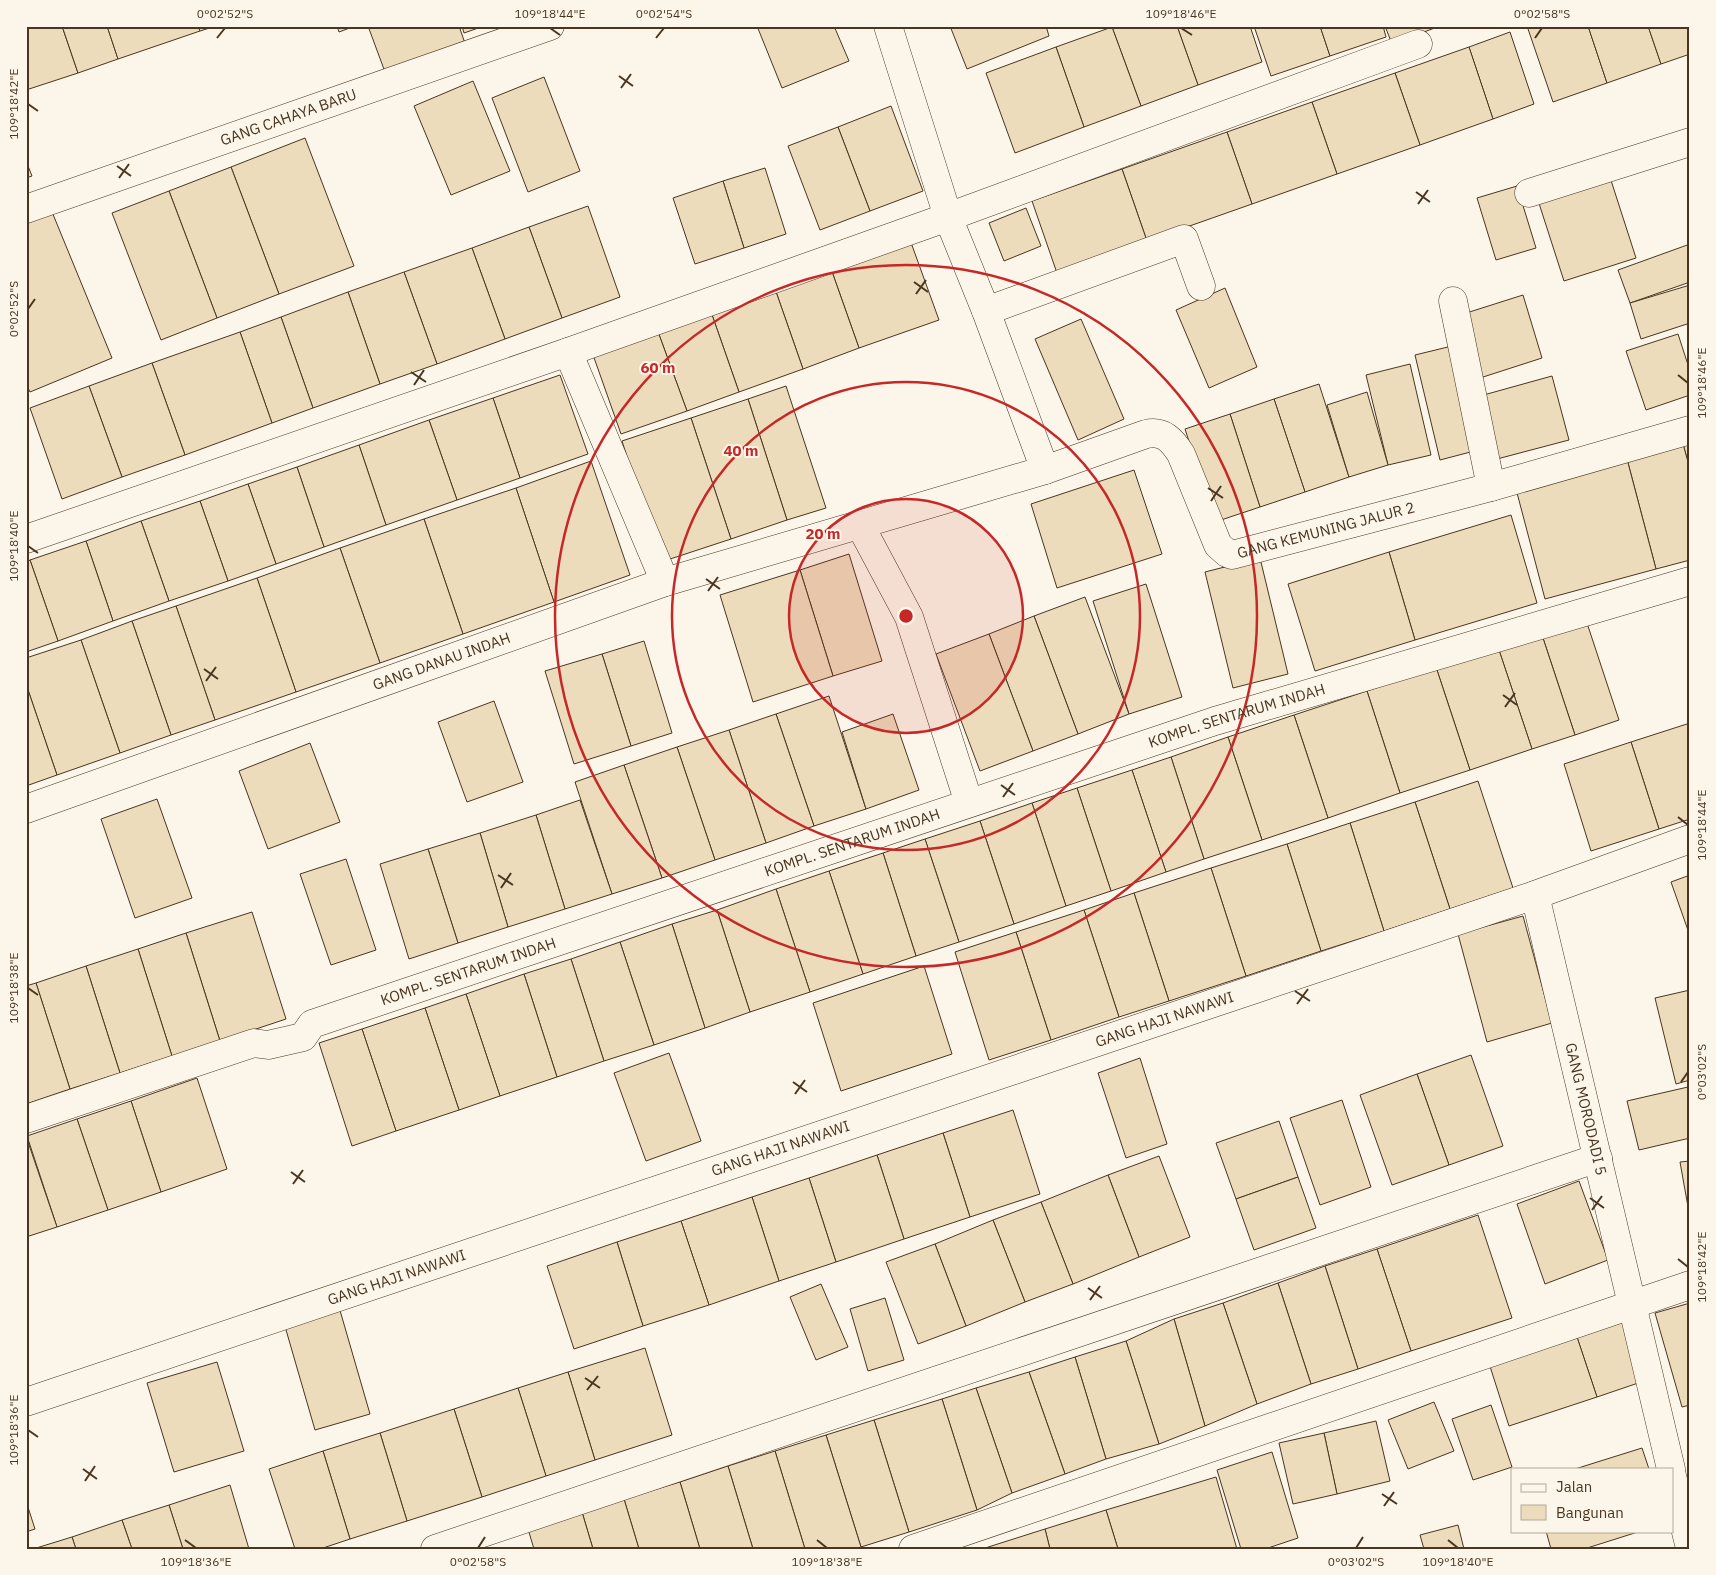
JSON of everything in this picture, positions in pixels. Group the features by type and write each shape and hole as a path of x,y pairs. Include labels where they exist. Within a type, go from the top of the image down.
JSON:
{"street":[{"name":"GANG CAHAYA BARU","path":"26,209 550,26"},
{"path":"888,26 948,217 986,311 1045,470"},
{"path":"26,539 568,352 948,217 1418,44"},
{"path":"1529,193 1690,142"},
{"path":"986,311 1184,238 1201,286"},
{"path":"1453,301 1491,487"},
{"path":"568,352 665,582"},
{"name":"GANG KEMUNING JALUR 2","path":"860,525 1045,470 1155,432 1173,441 1181,454 1218,545 1232,555 1491,487 1690,430"},
{"path":"860,525 909,616 970,803"},
{"name":"GANG DANAU INDAH","path":"26,809 665,582 860,525"},
{"name":"KOMPL. SENTARUM INDAH","path":"26,1120 254,1043 268,1045 303,1037 312,1024 1216,721 1690,581"},
{"name":"GANG HAJI NAWAWI","path":"26,1402 1534,895 1690,839"},
{"name":"GANG MORODADI 5","path":"1534,895 1598,1158 1670,1468"},
{"path":"435,1549 1598,1158"},
{"path":"913,1549 1690,1285"},
{"path":"1674,1484 1690,1548"}],"building":[{"path":"26,26 62,26 78,73 26,90"},
{"path":"62,26 107,26 118,59 78,73"},
{"path":"107,26 198,26 200,31 118,59"},
{"path":"198,26 216,26 200,31"},
{"path":"337,26 355,26 339,32"},
{"path":"368,26 459,26 468,52 385,72"},
{"path":"462,26 484,26 464,33"},
{"path":"757,26 834,26 849,61 782,88"},
{"path":"950,26 1046,26 1049,36 967,69"},
{"path":"1177,26 1250,26 1262,62 1198,85"},
{"path":"1177,26 1198,85 1141,106 1112,27"},
{"path":"1254,26 1320,26 1330,56 1271,76"},
{"path":"1320,26 1383,26 1386,37 1330,56"},
{"path":"1385,26 1440,26 1392,44"},
{"path":"1527,26 1588,26 1607,83 1553,102"},
{"path":"1588,26 1648,26 1661,64 1607,83"},
{"path":"1648,26 1690,26 1690,54 1661,64"},
{"path":"1112,27 1141,106 1084,127 1056,47"},
{"path":"1510,32 1534,104 1493,119 1469,47"},
{"path":"1056,47 1084,127 1015,153 986,73"},
{"path":"1469,47 1493,119 1420,145 1395,73"},
{"path":"1395,73 1420,145 1337,174 1312,102"},
{"path":"544,77 580,171 528,192 492,98"},
{"path":"473,81 510,171 451,195 414,106"},
{"path":"1312,102 1337,174 1252,204 1227,132"},
{"path":"891,106 923,191 870,211 838,127"},
{"path":"838,127 870,211 820,230 788,146"},
{"path":"1227,132 1252,204 1147,241 1122,169"},
{"path":"305,138 354,266 279,294 231,167"},
{"path":"26,161 32,176 26,178"},
{"path":"231,167 279,294 217,318 169,191"},
{"path":"765,168 786,234 744,248 723,181"},
{"path":"1122,169 1147,241 1057,273 1032,201"},
{"path":"1608,171 1636,258 1564,281 1536,194"},
{"path":"723,181 744,248 695,264 673,198"},
{"path":"1517,186 1536,248 1496,260 1477,198"},
{"path":"169,191 217,318 161,340 112,213"},
{"path":"588,206 620,297 562,318 529,227"},
{"path":"50,207 112,358 30,392 26,384 26,217"},
{"path":"1026,208 1041,246 1004,261 989,223"},
{"path":"529,227 562,318 505,339 472,248"},
{"path":"909,237 939,320 859,348 830,266"},
{"path":"1690,244 1690,282 1630,303 1618,270"},
{"path":"472,248 505,339 437,364 404,272"},
{"path":"830,266 859,348 803,369 774,286"},
{"path":"404,272 437,364 380,384 348,292"},
{"path":"1690,285 1690,323 1641,339 1630,303"},
{"path":"774,286 803,369 739,392 710,309"},
{"path":"1225,288 1257,367 1209,388 1176,310"},
{"path":"348,292 380,384 313,408 281,317"},
{"path":"1523,295 1542,358 1480,378 1460,315"},
{"path":"710,309 739,392 687,411 657,329"},
{"path":"281,317 313,408 272,423 240,332"},
{"path":"1081,319 1124,419 1078,440 1035,339"},
{"path":"657,329 687,411 621,434 592,352"},
{"path":"240,332 272,423 185,455 152,363"},
{"path":"1678,334 1690,371 1690,395 1646,410 1626,351"},
{"path":"1452,346 1478,450 1440,460 1415,355"},
{"path":"152,363 185,455 122,477 89,386"},
{"path":"1410,364 1431,455 1388,465 1366,375"},
{"path":"560,375 588,454 520,478 493,398"},
{"path":"1552,376 1569,440 1497,459 1480,396"},
{"path":"1319,384 1349,477 1305,492 1274,399"},
{"path":"89,386 122,477 62,499 30,408"},
{"path":"786,386 826,508 787,520 748,399"},
{"path":"1367,392 1388,465 1349,477 1327,405"},
{"path":"493,398 520,478 457,500 429,420"},
{"path":"748,399 787,520 731,539 691,418"},
{"path":"1274,399 1305,492 1260,507 1230,414"},
{"path":"1230,414 1260,507 1215,522 1185,429"},
{"path":"691,418 731,539 661,562 622,441"},
{"path":"429,420 457,500 386,525 359,445"},
{"path":"1690,442 1690,469 1683,444"},
{"path":"1683,444 1690,469 1690,560 1656,569 1627,459"},
{"path":"359,445 386,525 324,547 297,467"},
{"path":"1627,459 1656,569 1545,599 1516,489"},
{"path":"591,461 630,575 554,602 516,488"},
{"path":"297,467 324,547 276,564 248,484"},
{"path":"1134,470 1162,554 1057,588 1031,504"},
{"path":"248,484 276,564 228,581 200,501"},
{"path":"516,488 554,602 463,634 424,519"},
{"path":"200,501 228,581 169,601 141,521"},
{"path":"1511,515 1537,603 1415,640 1389,552"},
{"path":"424,519 463,634 380,663 340,548"},
{"path":"141,521 169,601 113,621 86,541"},
{"path":"86,541 113,621 58,641 30,560"},
{"path":"340,548 380,663 296,692 257,578"},
{"path":"1389,552 1415,640 1315,671 1288,584"},
{"path":"849,554 882,661 833,676 800,570"},
{"path":"1260,558 1288,674 1233,688 1205,572"},
{"path":"30,560 58,641 26,652 26,562"},
{"path":"800,570 833,676 753,702 720,595"},
{"path":"257,578 296,692 215,720 176,606"},
{"path":"1146,584 1182,697 1129,714 1093,601"},
{"path":"1085,597 1129,714 1078,734 1034,616"},
{"path":"176,606 215,720 171,735 132,621"},
{"path":"1034,616 1078,734 1033,751 989,634"},
{"path":"1585,617 1619,720 1575,735 1541,632"},
{"path":"132,621 171,735 120,753 81,640"},
{"path":"1541,632 1575,735 1532,749 1498,647"},
{"path":"989,634 1033,751 980,771 936,654"},
{"path":"81,640 120,753 57,775 26,684 26,658"},
{"path":"644,641 672,733 631,746 602,654"},
{"path":"1498,647 1532,749 1470,770 1436,667"},
{"path":"602,654 631,746 574,764 545,671"},
{"path":"1436,667 1470,770 1400,793 1367,691"},
{"path":"26,684 57,775 26,786"},
{"path":"1367,691 1400,793 1328,818 1294,715"},
{"path":"829,696 866,809 814,826 776,714"},
{"path":"494,701 523,782 467,802 438,722"},
{"path":"776,714 814,826 766,843 729,730"},
{"path":"893,714 919,790 866,809 842,732"},
{"path":"1294,715 1328,818 1262,840 1228,737"},
{"path":"1690,723 1690,819 1659,829 1631,742"},
{"path":"729,730 766,843 715,860 677,747"},
{"path":"1228,737 1262,840 1204,859 1171,757"},
{"path":"1631,742 1659,829 1591,851 1564,764"},
{"path":"310,743 340,822 268,849 239,771"},
{"path":"677,747 715,860 662,878 624,765"},
{"path":"1171,757 1204,859 1166,872 1132,770"},
{"path":"624,765 662,878 612,894 575,782"},
{"path":"1132,770 1166,872 1111,891 1077,788"},
{"path":"1478,781 1513,888 1450,909 1415,802"},
{"path":"1077,788 1111,891 1066,906 1032,803"},
{"path":"157,799 192,898 135,918 101,819"},
{"path":"580,800 612,894 565,909 536,815"},
{"path":"1415,802 1450,909 1384,931 1350,823"},
{"path":"1032,803 1066,906 1014,924 980,821"},
{"path":"536,815 565,909 508,927 480,833"},
{"path":"980,821 1014,924 959,942 925,839"},
{"path":"1350,823 1384,931 1321,951 1287,844"},
{"path":"480,833 508,927 458,943 428,849"},
{"path":"925,839 959,942 916,956 883,853"},
{"path":"1287,844 1321,951 1246,976 1211,868"},
{"path":"428,849 458,943 409,959 380,864"},
{"path":"883,853 916,956 863,974 829,871"},
{"path":"346,859 376,950 331,965 300,874"},
{"path":"1211,868 1246,976 1169,1001 1134,893"},
{"path":"829,871 863,974 810,992 776,889"},
{"path":"1690,875 1690,936 1671,882"},
{"path":"776,889 810,992 750,1012 717,910"},
{"path":"1134,893 1169,1001 1119,1017 1084,910"},
{"path":"717,910 750,1012 705,1028 672,924"},
{"path":"1084,910 1119,1017 1051,1040 1016,932"},
{"path":"252,912 286,1019 220,1041 186,933"},
{"path":"1523,916 1552,1023 1487,1042 1458,934"},
{"path":"672,924 705,1028 654,1045 620,942"},
{"path":"1016,932 1051,1040 989,1060 955,952"},
{"path":"186,933 220,1041 172,1056 138,949"},
{"path":"620,942 654,1045 604,1061 571,959"},
{"path":"138,949 172,1056 120,1073 86,966"},
{"path":"571,959 604,1061 557,1077 524,974"},
{"path":"86,966 120,1073 70,1089 36,983"},
{"path":"924,966 952,1054 841,1091 813,1003"},
{"path":"524,974 557,1077 500,1096 466,994"},
{"path":"36,983 70,1089 26,1104 26,986"},
{"path":"1690,990 1690,1080 1676,1084 1655,998"},
{"path":"466,994 500,1096 459,1110 425,1008"},
{"path":"425,1008 459,1110 396,1131 362,1029"},
{"path":"362,1029 396,1131 352,1146 319,1043"},
{"path":"669,1053 701,1141 646,1161 614,1073"},
{"path":"1471,1055 1503,1146 1449,1165 1417,1074"},
{"path":"1140,1058 1167,1144 1126,1158 1098,1073"},
{"path":"1417,1074 1449,1165 1392,1185 1360,1095"},
{"path":"197,1078 227,1169 161,1192 131,1101"},
{"path":"1688,1087 1690,1095 1690,1138 1639,1150 1627,1101"},
{"path":"1342,1100 1371,1187 1320,1205 1290,1118"},
{"path":"131,1101 161,1192 108,1210 77,1119"},
{"path":"1013,1110 1040,1194 970,1217 943,1133"},
{"path":"77,1119 108,1210 57,1227 27,1136"},
{"path":"1279,1121 1298,1177 1236,1199 1216,1143"},
{"path":"943,1133 970,1217 904,1239 877,1155"},
{"path":"26,1136 57,1227 26,1237"},
{"path":"877,1155 904,1239 836,1262 809,1178"},
{"path":"1159,1156 1190,1237 1139,1257 1108,1175"},
{"path":"1690,1161 1690,1218 1680,1162"},
{"path":"1108,1175 1139,1257 1073,1284 1041,1202"},
{"path":"1298,1177 1316,1228 1254,1250 1236,1199"},
{"path":"809,1178 836,1262 779,1281 752,1197"},
{"path":"1579,1181 1608,1260 1545,1284 1517,1204"},
{"path":"752,1197 779,1281 709,1305 681,1221"},
{"path":"1041,1202 1073,1284 1025,1302 993,1220"},
{"path":"1478,1215 1512,1318 1411,1351 1377,1249"},
{"path":"993,1220 1025,1302 966,1326 935,1244"},
{"path":"681,1221 709,1305 643,1326 617,1242"},
{"path":"617,1242 643,1326 574,1349 547,1266"},
{"path":"935,1244 966,1326 918,1344 886,1262"},
{"path":"1377,1249 1411,1351 1358,1369 1325,1266"},
{"path":"1325,1266 1358,1369 1311,1384 1278,1283"},
{"path":"1278,1283 1311,1384 1257,1404 1223,1303"},
{"path":"821,1284 848,1347 816,1360 790,1297"},
{"path":"885,1298 904,1360 868,1371 850,1309"},
{"path":"1223,1303 1257,1404 1205,1426 1174,1319"},
{"path":"1690,1303 1690,1405 1682,1407 1655,1313"},
{"path":"339,1307 370,1414 315,1430 284,1323"},
{"path":"1625,1314 1647,1380 1597,1397 1575,1331"},
{"path":"1174,1319 1205,1426 1159,1444 1126,1341"},
{"path":"1575,1331 1597,1397 1509,1426 1488,1360"},
{"path":"1126,1341 1159,1444 1106,1459 1075,1357"},
{"path":"645,1348 672,1435 595,1460 568,1372"},
{"path":"1075,1357 1106,1459 1065,1474 1029,1372"},
{"path":"217,1362 244,1451 174,1472 147,1383"},
{"path":"568,1372 595,1460 546,1476 518,1388"},
{"path":"1029,1372 1065,1474 1012,1493 976,1388"},
{"path":"518,1388 546,1476 482,1497 454,1409"},
{"path":"976,1388 1012,1493 977,1510 942,1399"},
{"path":"942,1399 977,1510 909,1532 874,1420"},
{"path":"1434,1402 1454,1451 1408,1469 1388,1420"},
{"path":"1491,1405 1512,1467 1473,1480 1452,1419"},
{"path":"454,1409 482,1497 407,1521 380,1433"},
{"path":"874,1420 909,1532 861,1547 826,1435"},
{"path":"1376,1421 1390,1481 1337,1494 1324,1433"},
{"path":"380,1433 407,1521 350,1539 323,1451"},
{"path":"1324,1433 1337,1494 1293,1504 1279,1443"},
{"path":"826,1435 861,1547 855,1549 805,1549 775,1451"},
{"path":"1642,1448 1649,1468 1578,1468"},
{"path":"323,1451 350,1539 320,1549 295,1549 269,1469"},
{"path":"775,1451 805,1549 753,1549 728,1466"},
{"path":"1272,1452 1298,1538 1265,1549 1241,1549 1217,1470"},
{"path":"728,1466 753,1549 700,1549 680,1482"},
{"path":"1216,1477 1237,1549 1118,1549 1106,1510"},
{"path":"680,1482 700,1549 639,1549 624,1499"},
{"path":"230,1485 249,1549 183,1549 169,1505"},
{"path":"624,1499 639,1549 593,1549 582,1512"},
{"path":"26,1501 35,1529 26,1532"},
{"path":"169,1505 183,1549 132,1549 122,1520"},
{"path":"1106,1510 1118,1549 1050,1549 1045,1529"},
{"path":"582,1512 593,1549 534,1549 528,1529"},
{"path":"122,1520 132,1549 76,1549 72,1537"},
{"path":"1458,1525 1464,1549 1424,1549 1420,1535"},
{"path":"1045,1529 1050,1549 982,1549"},
{"path":"1546,1532 1638,1532 1584,1549 1551,1549"},
{"path":"72,1537 76,1549 33,1549"}]}
